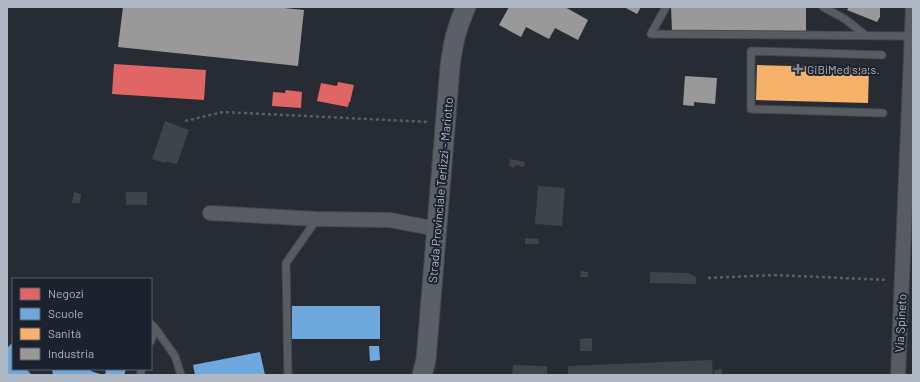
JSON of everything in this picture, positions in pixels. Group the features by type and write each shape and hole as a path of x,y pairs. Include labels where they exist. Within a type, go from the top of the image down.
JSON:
{"main road":[{"name":"Strada Provinciale Terlizzi - Mariotto","path":"422,375 426,360 445,123 454,38 466,7"}],"street":[{"name":"Via Spineto","path":"898,375 910,134 913,7"},
{"path":"210,213 316,219 390,220 437,229"}],"lane":[{"path":"666,7 651,34 912,36"},
{"path":"823,7 845,19 866,35"},
{"path":"882,55 751,50 751,109 884,113"},
{"path":"288,375 286,263 316,219"},
{"path":"153,326 175,356 181,375"}],"path":[{"path":"185,121 223,112 445,123"},
{"path":"708,278 774,275 903,281"}],"building: Negozi":[{"path":"114,64 206,70 204,100 112,94"},
{"path":"338,82 354,85 348,107 317,101 321,83 337,86"},
{"path":"286,90 302,92 301,108 272,106 273,92 285,93"}],"building: Scuole":[{"path":"292,306 380,306 380,339 292,339"},
{"path":"12,343 12,370 27,370 32,375 7,375 7,348"},
{"path":"369,346 379,346 380,360 370,361"},
{"path":"260,352 265,375 195,375 193,365"},
{"path":"52,370 91,370 103,375 53,375"},
{"path":"106,370 126,370 124,375 105,375"}],"building: Sanità":[{"path":"757,65 869,68 868,103 756,100"}],"building: Industria":[{"path":"123,7 274,7 304,10 298,66 118,47"},
{"path":"509,7 565,7 588,20 578,40 555,28 549,39 526,27 521,37 499,25"},
{"path":"624,7 641,7 637,14"},
{"path":"671,7 806,7 806,31 672,31"},
{"path":"849,7 880,7 880,17 877,22 847,10"},
{"path":"685,76 717,78 715,104 694,102 694,106 683,105"}],"building: Altro":[{"path":"165,121 189,130 177,164 165,161 165,163 152,159"},
{"path":"510,159 525,162 524,167 515,165 514,168 509,166"},
{"path":"538,186 565,188 562,226 535,224"},
{"path":"74,192 81,194 80,203 72,203"},
{"path":"126,192 147,192 147,205 126,205"},
{"path":"525,238 539,239 538,244 525,244"},
{"path":"581,271 588,272 588,277 580,277"},
{"path":"650,272 688,273 696,277 696,284 650,283"},
{"path":"592,338 592,351 580,351 580,339"},
{"path":"712,360 713,375 568,375 568,366"},
{"path":"513,365 547,366 547,375 512,375"},
{"path":"722,369 722,375 714,375 714,370"}],"place":[{"name":"GiBiMed s.a.s.","path":"798,69"}]}
